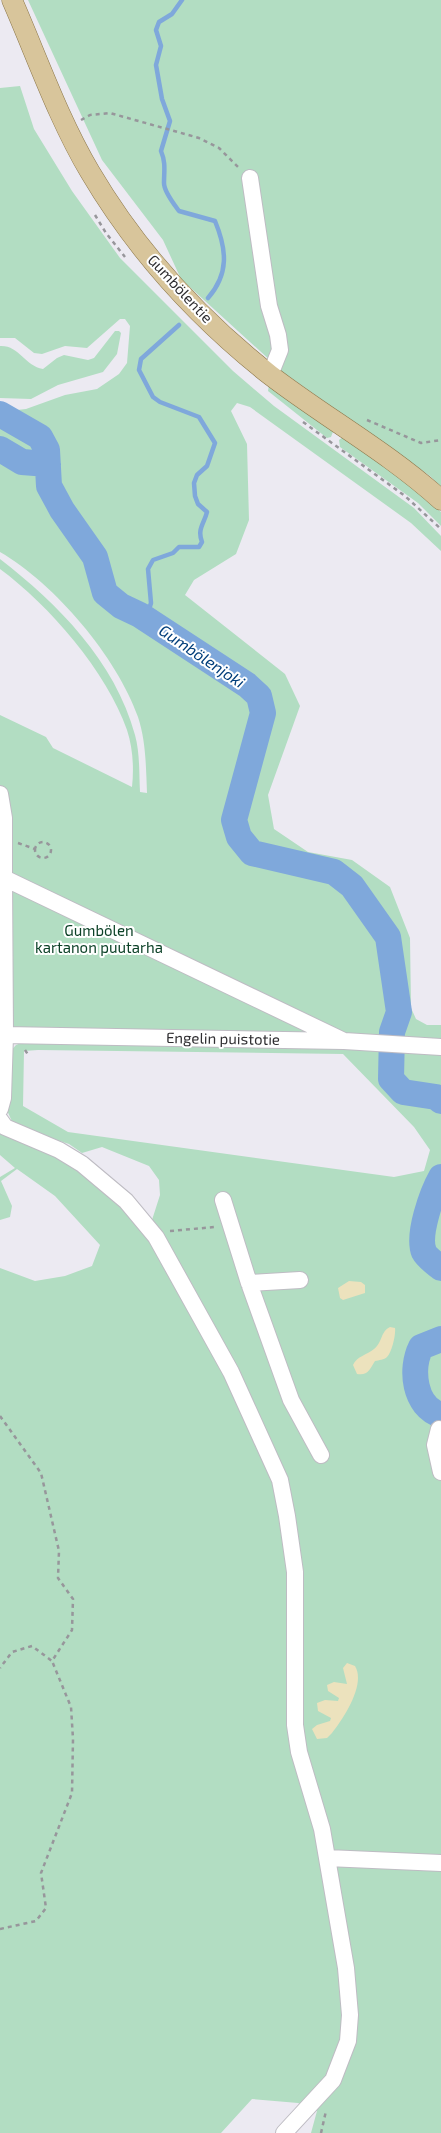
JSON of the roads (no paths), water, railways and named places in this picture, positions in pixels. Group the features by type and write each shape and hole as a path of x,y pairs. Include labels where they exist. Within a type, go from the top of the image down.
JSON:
{"main road":[{"name":"Gumbölentie","path":"12,0 67,126 90,172 123,224 152,260 224,334 270,375 418,479 441,500"}],"street":[{"path":"250,178 269,306 279,343 277,362 270,375"},
{"path":"0,794 4,818 2,955 4,1035 3,1098 0,1109"},
{"path":"4,878 344,1042"},
{"name":"Engelin puistotie","path":"4,1035 344,1042 441,1047"},
{"path":"0,1120 5,1127 59,1150 82,1164 126,1202 156,1237 231,1372 280,1480 287,1516 294,1572 295,1725 299,1752 322,1829 328,1858 346,1968 350,2015 348,2041 332,2080 284,2133"},
{"path":"223,1200 249,1283 291,1400 321,1455"},
{"path":"249,1283 300,1280"},
{"path":"439,1429 435,1445 441,1472"},
{"path":"328,1858 441,1863"}],"waterway":[{"path":"182,0 172,14 159,22 156,30 161,46 156,65 162,99 170,121 161,151 164,163 164,187 179,211 215,221 222,242 224,261 220,280 208,298"},
{"path":"146,619 151,603 148,569 153,560 173,553 179,547 199,547 202,542 201,530 207,512 198,504 194,483 197,475 207,466 215,443 199,417 160,402 153,397 139,370 141,359 179,325"},
{"name":"Gumbölenjoki","path":"0,414 40,437 47,450 49,486 62,510 95,557 105,593 121,606 140,615 247,685 259,696 263,713 234,820 239,837 252,853 334,872 352,886 388,937 399,1012 392,1032 391,1079 403,1092 436,1097 441,1101"},
{"path":"0,449 22,462 48,464"},
{"name":"Gumbölenjoki","path":"441,1177 426,1214 422,1235 422,1245 425,1254 441,1268"},
{"name":"Gumbölenjoki","path":"441,1339 421,1347 415,1376 420,1396 425,1404 432,1411 441,1415"}],"park label":[{"name":"Gumbölen kartanon puutarha","path":"99,940"}]}
